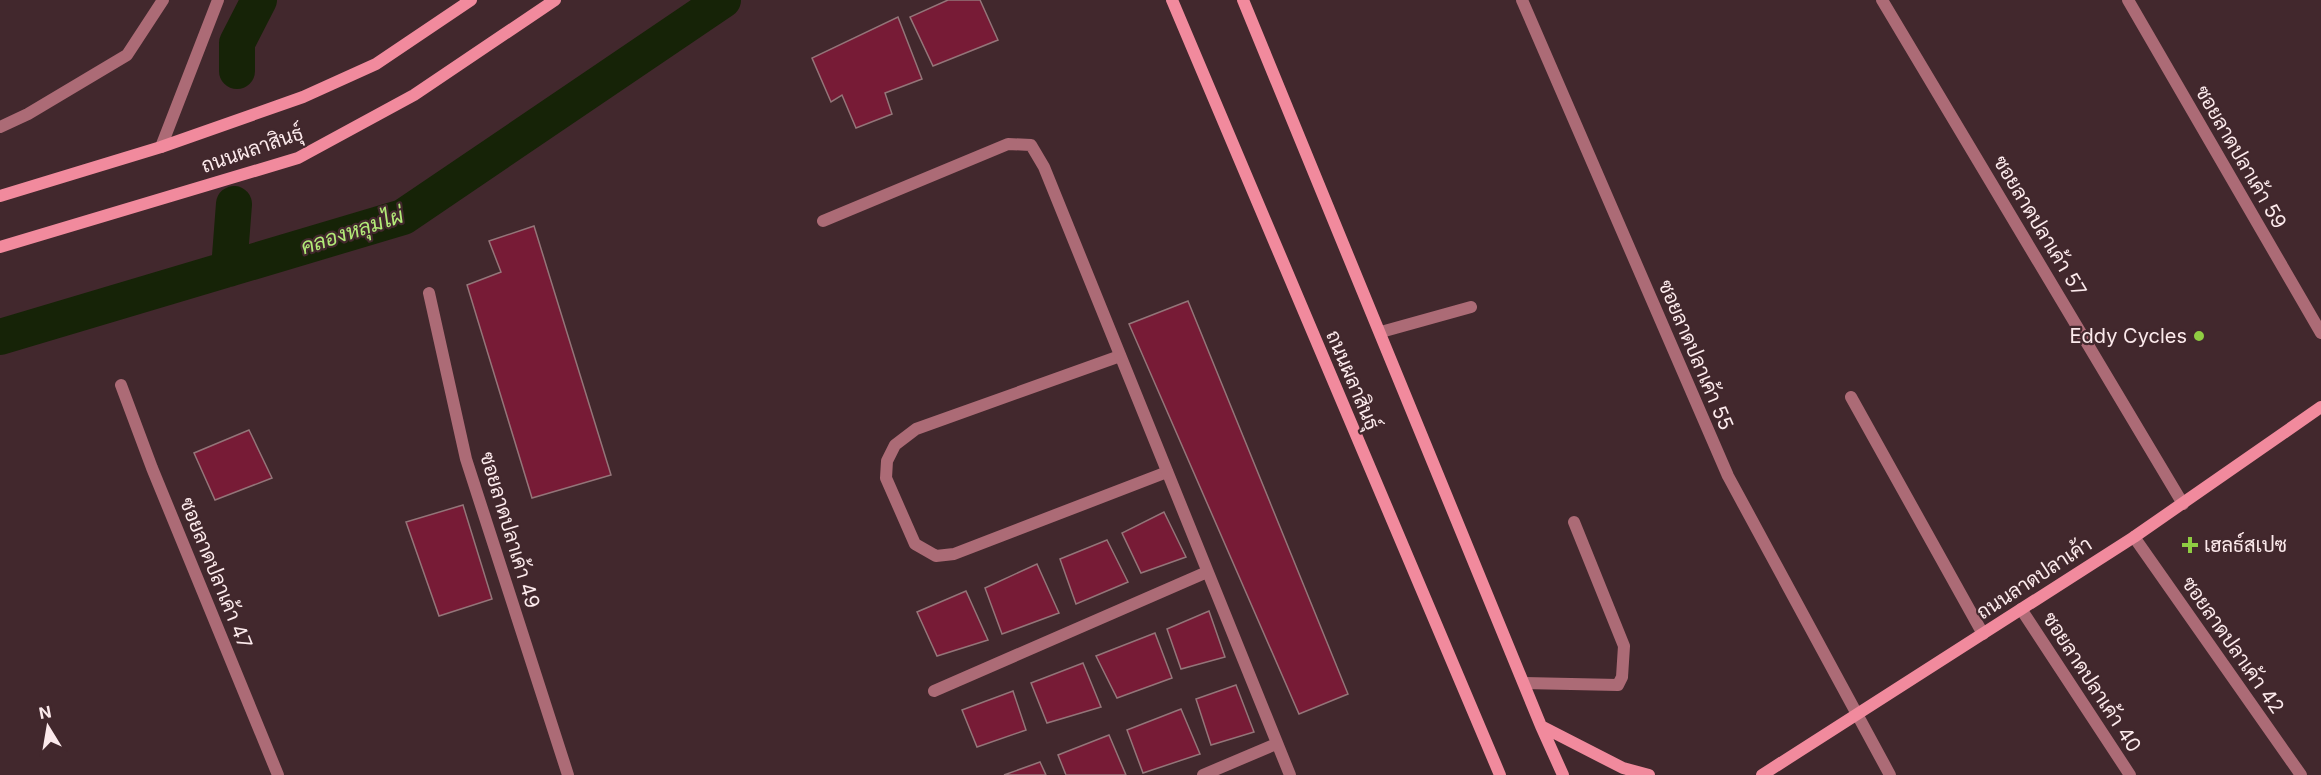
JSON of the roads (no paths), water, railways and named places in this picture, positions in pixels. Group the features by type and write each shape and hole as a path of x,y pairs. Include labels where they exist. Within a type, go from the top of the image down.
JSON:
{"main road":[{"name":"ถนนผลาสินธุ์","path":"0,196 161,147 303,97 376,64 471,0"},
{"name":"ถนนผลาสินธุ์","path":"0,247 298,158 414,95 555,0"},
{"name":"ถนนผลาสินธุ์","path":"1172,0 1498,775"},
{"path":"1243,0 1563,775"},
{"name":"ถนนลาดปลาเค้า","path":"1762,775 2134,537 2321,407"},
{"path":"1541,726 1623,768 1649,775"}],"street":[{"path":"0,126 28,114 128,55 163,0"},
{"path":"161,147 218,0"},
{"name":"ซอยลาดปลาเค้า 55","path":"1522,0 1728,476 1890,775"},
{"name":"ซอยลาดปลาเค้า 57","path":"1882,0 2182,504"},
{"name":"ซอยลาดปลาเค้า 59","path":"2128,0 2321,333"},
{"path":"823,221 1008,144 1031,145 1044,167 1290,775"},
{"name":"ซอยลาดปลาเค้า 49","path":"429,293 466,459 568,775"},
{"path":"1381,332 1471,307"},
{"path":"1120,356 916,429 895,445 887,461 886,478 894,501 915,544 936,556 954,554 1167,472"},
{"name":"ซอยลาดปลาเค้า 47","path":"121,385 152,468 278,775"},
{"path":"1851,397 1983,634"},
{"path":"1524,683 1618,685 1622,677 1624,646 1574,522"},
{"name":"ซอยลาดปลาเค้า 42","path":"2134,537 2301,775"},
{"path":"934,691 1207,572"},
{"name":"ซอยลาดปลาเค้า 40","path":"2021,609 2130,775"},
{"path":"1203,775 1276,744"}],"waterway":[{"path":"237,71 237,43 259,0"},
{"name":"คลองหลุมไผ่","path":"0,337 403,217 723,0"},
{"path":"229,269 234,204"}],"place":[{"name":"Eddy Cycles","path":"2199,336"},
{"name":"เฮลธ์สเปซ","path":"2190,545"}]}
